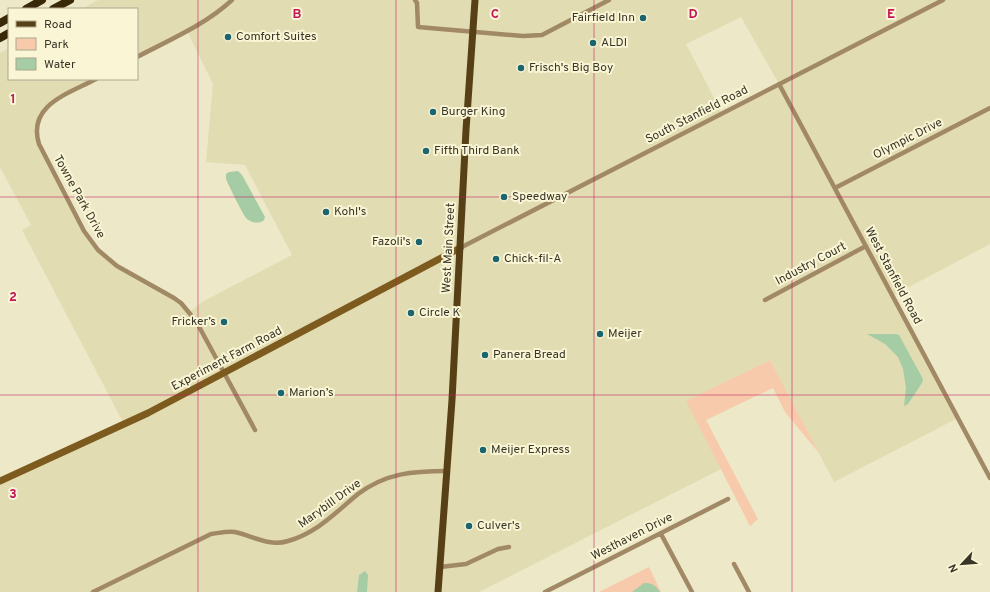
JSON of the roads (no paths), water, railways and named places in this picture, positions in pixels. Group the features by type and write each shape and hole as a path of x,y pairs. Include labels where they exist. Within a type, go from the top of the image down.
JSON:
{"highway":[{"path":"28,8 42,0"},
{"path":"55,8 70,0"}],"main road":[{"name":"West Main Street","path":"438,592 447,471 466,130 475,0"}],"street":[{"path":"138,56 200,23 225,7 232,0"},
{"path":"415,0 417,3 418,27 523,36 542,34 609,0"},
{"name":"South Stanfield Road","path":"460,248 943,0"},
{"name":"Towne Park Drive","path":"94,80 55,100 43,110 37,122 36,129 38,144 84,231 98,250 117,266 181,303 196,320 255,430"},
{"name":"West Stanfield Road","path":"779,84 990,478"},
{"name":"Olympic Drive","path":"835,188 990,108"},
{"name":"Industry Court","path":"765,300 866,246"},
{"name":"Experiment Farm Road","path":"0,481 148,413 460,248"},
{"name":"Marybill Drive","path":"93,592 211,534 236,532 262,541 274,543 286,542 316,529 359,494 391,476 419,471 447,471"},
{"name":"Westhaven Drive","path":"546,592 728,499"},
{"path":"661,534 692,592"},
{"path":"440,567 466,564 498,549 509,547"},
{"path":"734,564 749,592"}],"water":[{"path":"238,171 242,175 265,217 264,220 260,222 247,219 226,179 226,174 229,172"},
{"path":"867,334 899,335 923,379 922,383 908,404 904,406 906,388 903,369 898,357 885,344"},
{"path":"365,571 368,575 367,592 357,592 359,575"},
{"path":"644,583 654,585 660,592 632,592"}],"place":[{"name":"Fairfield Inn","path":"643,18"},
{"name":"Comfort Suites","path":"228,37"},
{"name":"ALDI","path":"593,43"},
{"name":"Frisch's Big Boy","path":"521,68"},
{"name":"Burger King","path":"433,112"},
{"name":"Fifth Third Bank","path":"426,151"},
{"name":"Speedway","path":"504,197"},
{"name":"Kohl's","path":"326,212"},
{"name":"Fazoli's","path":"419,242"},
{"name":"Chick-fil-A","path":"496,259"},
{"name":"Circle K","path":"411,313"},
{"name":"Fricker’s","path":"224,322"},
{"name":"Meijer","path":"600,334"},
{"name":"Panera Bread","path":"485,355"},
{"name":"Marion’s","path":"281,393"},
{"name":"Meijer Express","path":"483,450"},
{"name":"Culver's","path":"469,526"}]}
